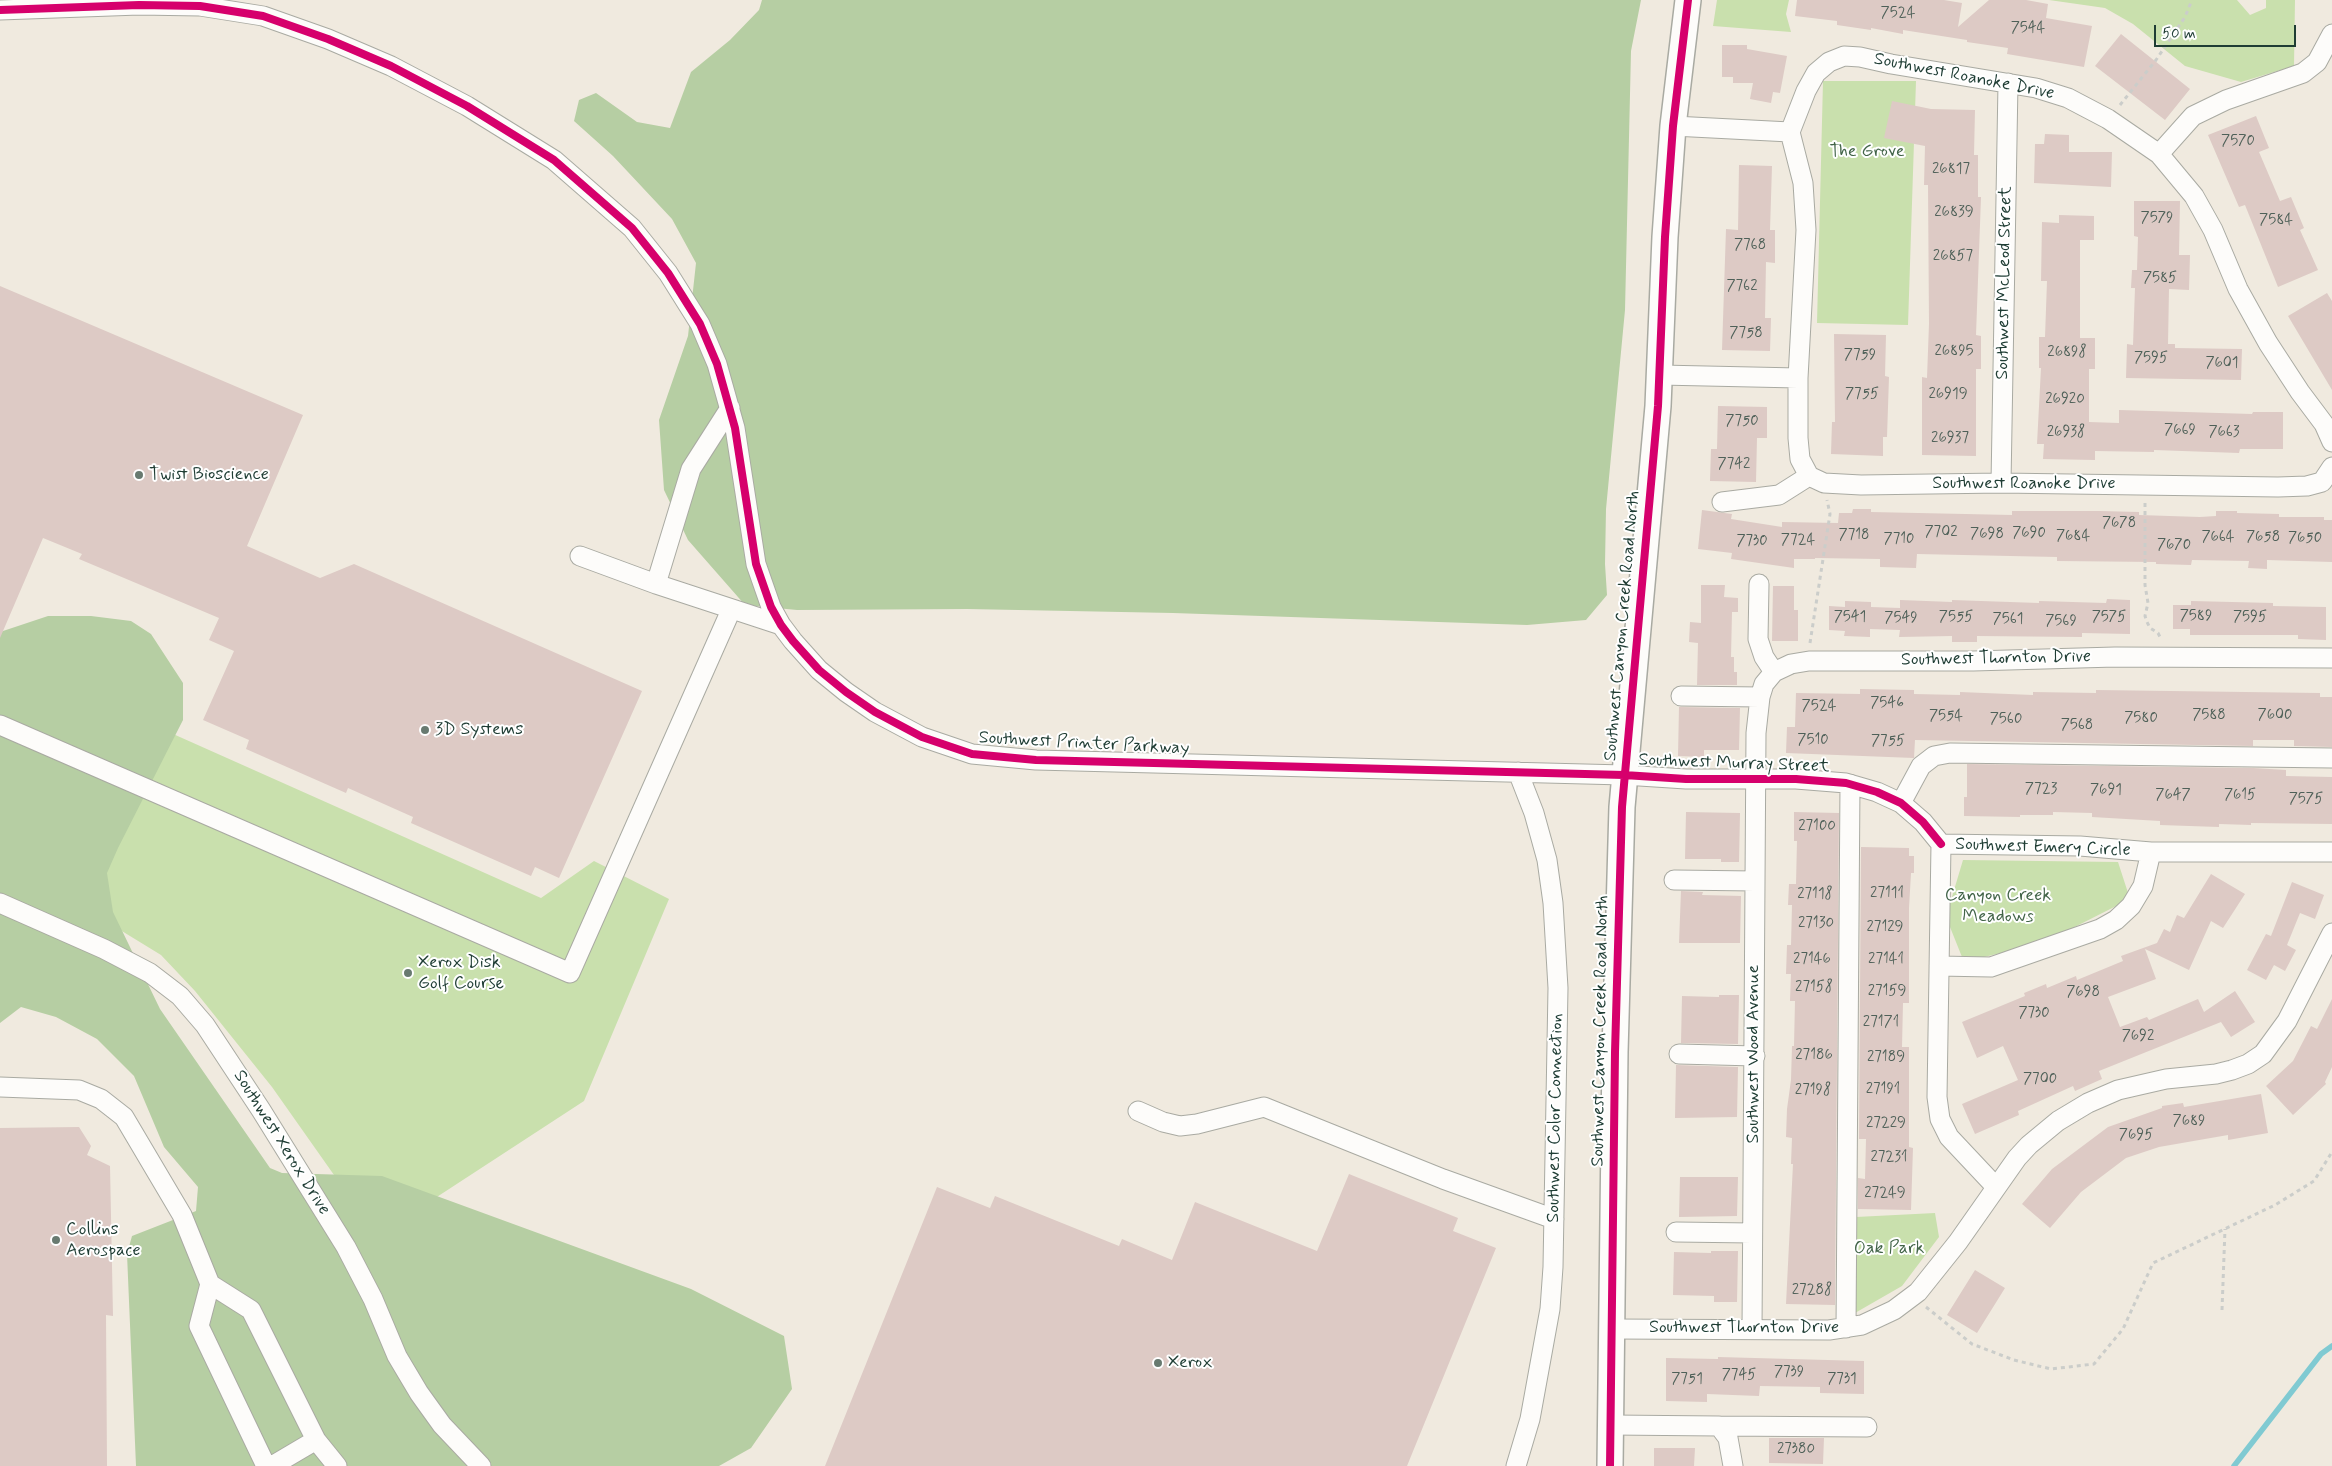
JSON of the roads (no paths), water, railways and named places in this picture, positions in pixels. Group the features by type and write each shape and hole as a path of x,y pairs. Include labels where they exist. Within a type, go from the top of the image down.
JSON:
{"main road":[{"name":"Southwest Canyon Creek Road North","path":"1610,1466 1610,1329 1617,923 1624,775 1660,375 1665,237 1673,126 1688,0"}],"street":[{"name":"Southwest Printer Parkway","path":"0,10 139,5 200,6 264,16 296,26 390,66 437,90 553,159 632,228 668,272 700,324 717,364 735,428 756,564 771,607 782,625 793,642 819,670 853,697 922,737 972,754 1043,760 1624,775"},
{"path":"2159,154 2194,116 2226,100 2303,73 2317,62 2332,34"},
{"name":"Southwest Roanoke Drive","path":"1790,132 1806,91 1816,74 1829,62 1844,56 1860,57 2052,92 2108,119 2159,154 2194,196 2213,230 2238,289 2268,343 2300,392 2324,424 2332,442"},
{"name":"Southwest McLeod Street","path":"2001,483 2008,83"},
{"path":"1673,126 1790,132 1803,183 1806,230 1798,378 1800,459 1817,479 1779,495 1722,502"},
{"path":"1660,375 1798,378"},
{"path":"656,584 691,469 730,408"},
{"name":"Southwest Roanoke Drive","path":"1817,479 1861,486 2001,483 2307,486 2322,482 2332,467"},
{"path":"580,556 732,610 782,625"},
{"path":"1755,780 1758,705 1764,684 1774,672 1764,657 1758,639 1759,584"},
{"path":"0,725 570,973 732,610"},
{"name":"Southwest Thornton Drive","path":"1774,672 1791,664 1809,661 1973,661 2115,657 2332,658"},
{"path":"1681,696 1760,697"},
{"path":"1901,803 1920,766 1934,756 1950,753 2332,758"},
{"name":"Southwest Color Connection","path":"1516,1466 1530,1418 1550,1308 1554,1219 1558,988 1556,943 1547,860 1534,813 1518,772"},
{"name":"Southwest Murray Street","path":"1624,775 1796,780 1850,784 1878,792 1901,803 1923,822 1941,844"},
{"name":"Southwest Wood Avenue","path":"1752,1329 1755,1056 1755,780"},
{"path":"1846,1328 1850,784"},
{"path":"1941,844 1936,1097 1940,1119 1954,1143 1996,1187"},
{"name":"Southwest Emery Circle","path":"1939,966 1991,967 2100,928 2116,920 2132,906 2143,886 2151,852 2080,846 1941,844"},
{"path":"2151,852 2332,852"},
{"path":"1674,880 1754,881"},
{"name":"Southwest Xerox Drive","path":"0,903 104,949 150,973 180,996 205,1025 346,1246 373,1299 397,1356 418,1393 442,1425 481,1466"},
{"name":"Southwest Thornton Drive","path":"1610,1329 1752,1329 1797,1331 1846,1328 1878,1318 1894,1310 1918,1292 1958,1242 1996,1187 2030,1144 2058,1121 2088,1103 2133,1085 2166,1078 2216,1074 2248,1064 2263,1054 2287,1022 2332,934"},
{"path":"1679,1054 1755,1056"},
{"path":"0,1087 79,1090 101,1099 124,1117 182,1215 210,1284 251,1310 316,1440 337,1466"},
{"path":"1138,1111 1163,1122 1180,1126 1197,1124 1264,1107 1443,1178 1554,1219"},
{"path":"1676,1232 1752,1233"},
{"path":"210,1284 199,1326 266,1466"},
{"path":"1611,1425 1867,1427"},
{"path":"1719,1426 1728,1438 1733,1466"},
{"path":"272,1466 316,1440"}],"waterway":[{"path":"2234,1466 2321,1354 2332,1346"}],"place":[{"name":"Twist Bioscience","path":"139,475"},
{"name":"3D Systems","path":"425,730"},
{"name":"Xerox Disk Golf Course","path":"408,973"},
{"name":"Collins Aerospace","path":"56,1240"},
{"name":"Xerox","path":"1158,1363"}],"park label":[{"name":"The Grove","path":"1867,152"},
{"name":"Canyon Creek Meadows","path":"1998,906"},
{"name":"Oak Park","path":"1889,1249"}]}
